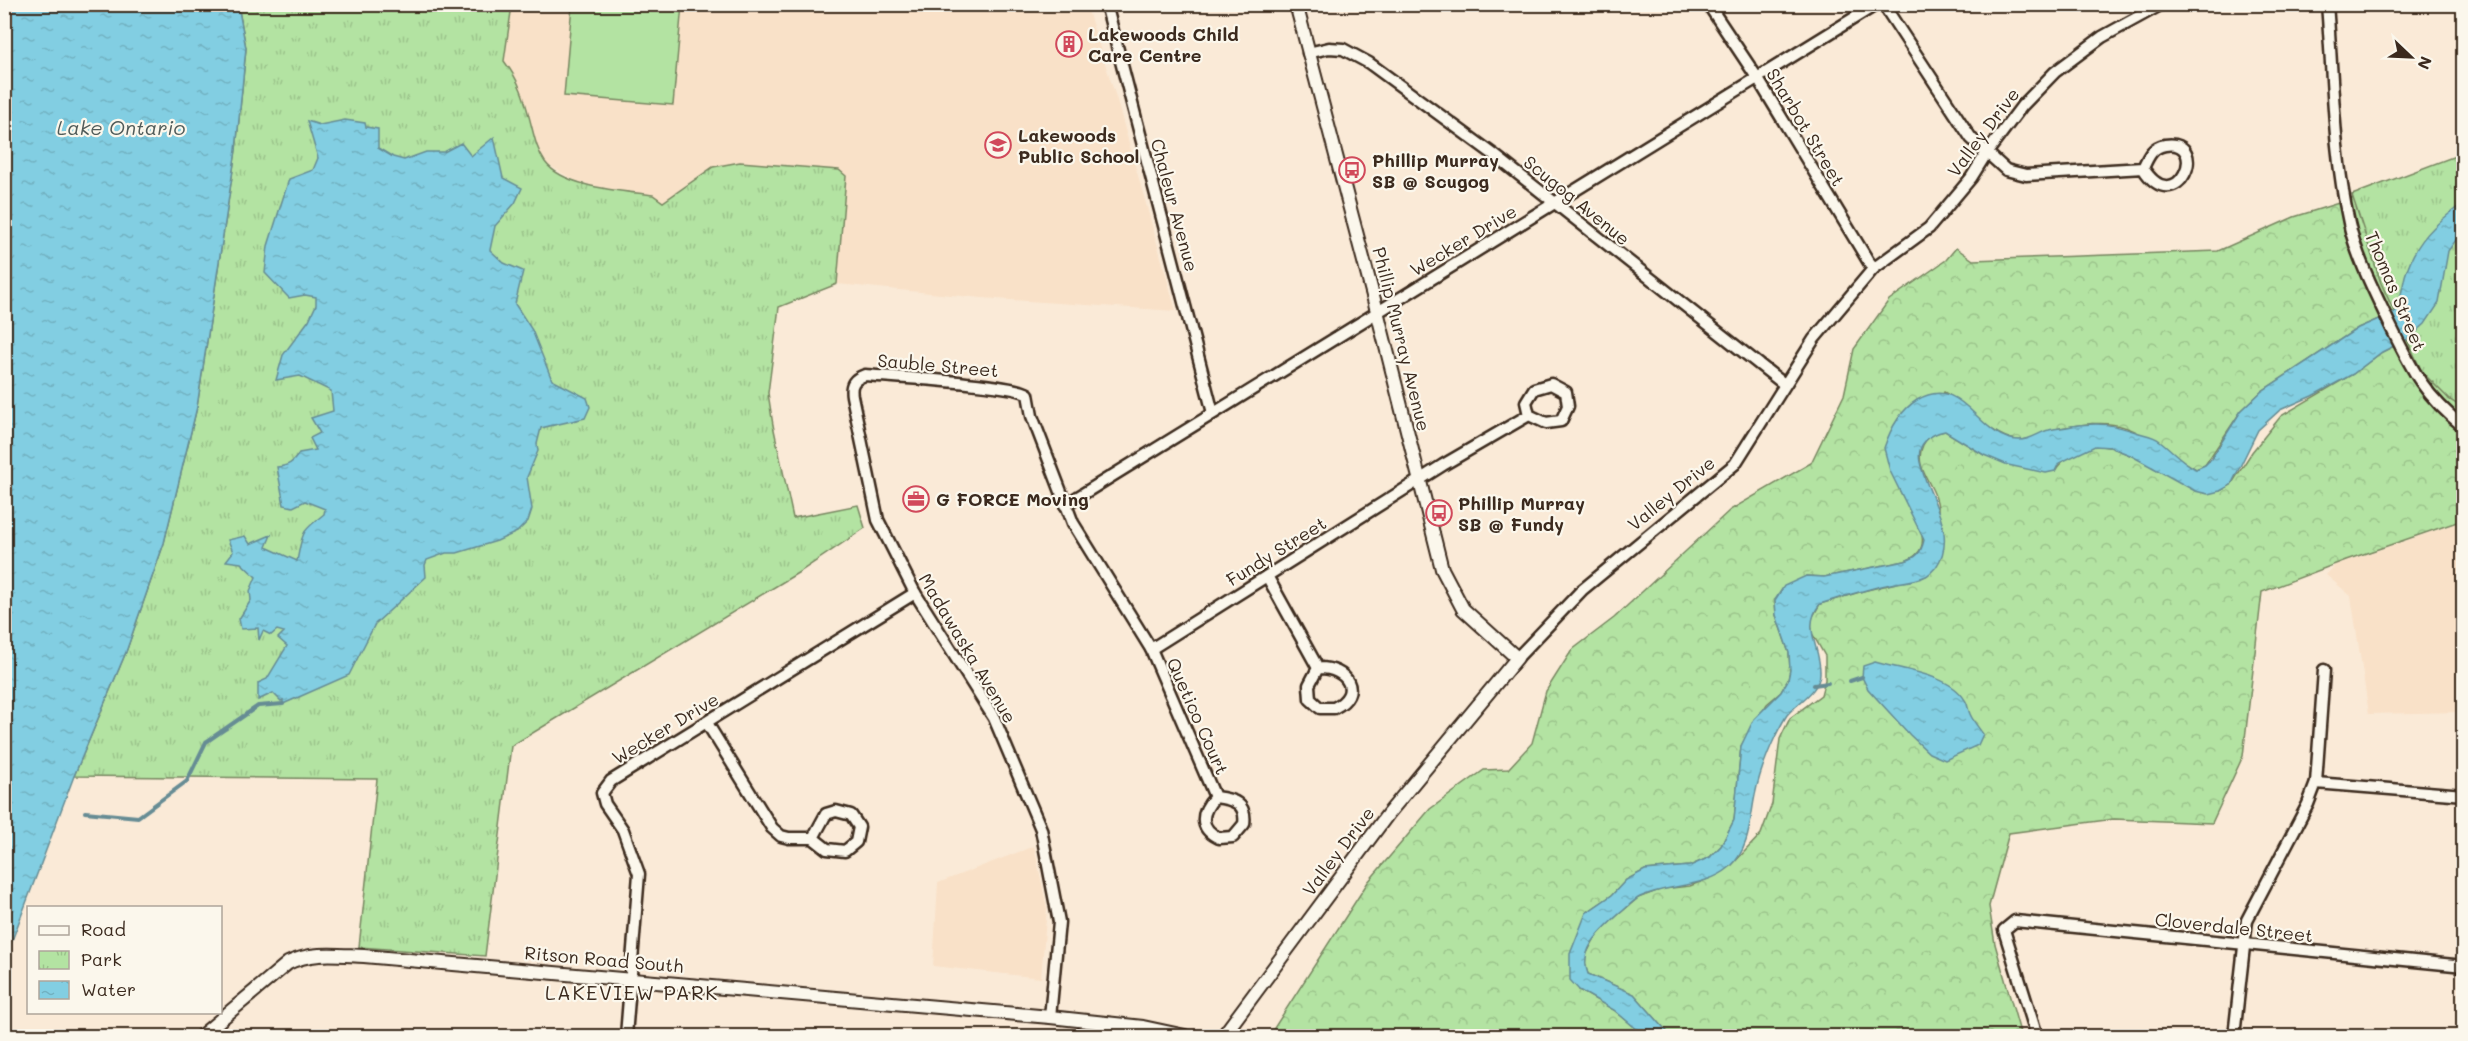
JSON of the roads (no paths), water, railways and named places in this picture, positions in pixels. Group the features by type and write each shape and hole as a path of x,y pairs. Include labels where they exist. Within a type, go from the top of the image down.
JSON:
{"street":[{"name":"Chaleur Avenue","path":"1106,4 1212,413"},
{"name":"Phillip Murray Avenue","path":"1296,4 1442,569 1463,609 1516,658"},
{"name":"Sharbot Street","path":"1708,4 1758,79 1874,269"},
{"name":"Wecker Drive","path":"1065,505 1877,4"},
{"path":"1883,4 1971,138 2006,170 2026,175 2143,168"},
{"name":"Valley Drive","path":"1223,1036 1388,813 1516,658 1582,591 1736,464 1814,339 1874,269 1929,228 1971,178 2022,106 2055,72 2102,38 2162,4"},
{"name":"Thomas Street","path":"2327,4 2338,157 2350,225 2373,290 2410,364 2427,394 2463,427"},
{"name":"Scugog Avenue","path":"1308,53 1329,48 1343,49 1369,63 1493,154 1784,384"},
{"path":"2166,145 2176,146 2185,152 2189,162 2187,174 2174,185 2157,182 2149,177 2143,168 2155,149 2166,145"},
{"name":"Sauble Street","path":"865,375 1008,388"},
{"name":"Madawaska Avenue","path":"865,375 855,380 851,391 878,520 915,592 994,718 1041,829 1059,922 1050,1017"},
{"name":"Quetico Court","path":"1008,388 1024,391 1030,400 1032,416 1073,523 1151,649 1215,797"},
{"name":"Fundy Street","path":"1151,649 1419,480 1529,415"},
{"path":"1267,576 1317,668"},
{"name":"Wecker Drive","path":"629,980 639,874 623,830 605,804 602,793 611,781 915,592"},
{"path":"2234,1036 2247,920 2308,804 2316,783 2324,670"},
{"path":"706,723 772,828 780,836 813,838 827,849 845,851 856,842 859,827 851,815 836,811 826,814 813,838"},
{"path":"2316,783 2463,795"},
{"name":"Cloverdale Street","path":"2037,1036 2004,930 2015,921 2463,966"},
{"name":"Ritson Road South","path":"201,1036 288,963 318,954 375,957 1050,1017 1143,1027 1185,1036"},
{"path":"626,1036 629,980"},
{"path":"220,1020 219,1028 222,1036"}],"water":[{"name":"Lake Ontario","path":"5,4 238,5 246,48 236,150 197,407 164,543 126,652 74,776 5,959"},
{"path":"345,120 365,123 366,127 378,129 378,148 393,157 404,160 426,152 444,152 461,143 471,156 494,137 503,178 522,188 515,203 495,226 490,250 504,263 523,271 515,304 532,330 552,380 587,398 590,407 585,418 541,428 537,444 538,451 527,477 532,509 528,521 517,532 497,541 427,560 426,577 375,624 349,675 283,704 283,700 281,701 273,693 258,700 258,683 267,679 287,646 278,638 284,632 277,630 271,635 263,631 259,640 258,628 241,629 239,619 251,600 250,591 256,577 241,563 226,561 233,552 228,540 245,536 250,544 271,535 266,547 297,561 300,544 306,530 324,514 325,509 305,501 293,507 284,505 277,467 290,463 299,453 316,450 310,438 320,433 311,418 333,411 331,391 300,376 276,380 283,355 309,320 316,305 316,297 305,295 289,298 265,273 268,246 289,179 313,170 318,158 307,121 320,125"},
{"path":"2463,203 2463,235 2459,236 2448,251 2439,303 2425,324 2408,339 2382,352 2353,374 2280,410 2258,430 2231,485 2220,491 2208,494 2195,491 2130,455 2110,447 2095,446 2059,463 2055,471 2046,473 2008,465 1984,455 1945,431 1929,437 1922,445 1919,456 1923,474 1943,527 1942,554 1936,567 1922,578 1869,589 1820,604 1812,621 1813,638 1820,664 1819,679 1812,691 1787,715 1773,742 1759,780 1745,843 1737,860 1720,874 1709,879 1651,893 1637,899 1606,927 1589,948 1586,956 1588,974 1634,994 1671,1036 1645,1036 1614,1010 1579,990 1570,980 1570,954 1586,913 1612,895 1626,880 1645,870 1690,866 1710,857 1721,846 1734,820 1741,746 1754,719 1781,692 1788,680 1789,653 1776,615 1775,600 1784,586 1806,576 1824,577 1905,561 1920,551 1924,540 1890,471 1884,448 1889,434 1911,404 1933,394 1947,394 1959,400 2004,437 2019,440 2049,430 2072,426 2098,424 2113,426 2155,438 2196,469 2211,459 2241,411 2262,391 2358,328 2395,312 2414,253 2435,226"},
{"path":"1875,662 1924,674 1958,691 1966,702 1971,717 1983,734 1978,745 1945,760 1929,753 1868,689 1862,677 1863,666"}],"waterway":[{"path":"1850,681 1862,677"},
{"path":"1814,685 1828,683"},
{"path":"85,812 138,817 187,781 206,742 258,706 283,704"}],"place":[{"name":"Lakewoods Child Care Centre","path":"1069,44"},
{"name":"Lakewoods Public School","path":"998,145"},
{"name":"Phillip Murray SB @ Scugog","path":"1352,170"},
{"name":"G FORCE Moving","path":"916,499"},
{"name":"Phillip Murray SB @ Fundy","path":"1439,513"}],"district":[{"name":"LAKEVIEW PARK","path":"632,992"}]}
